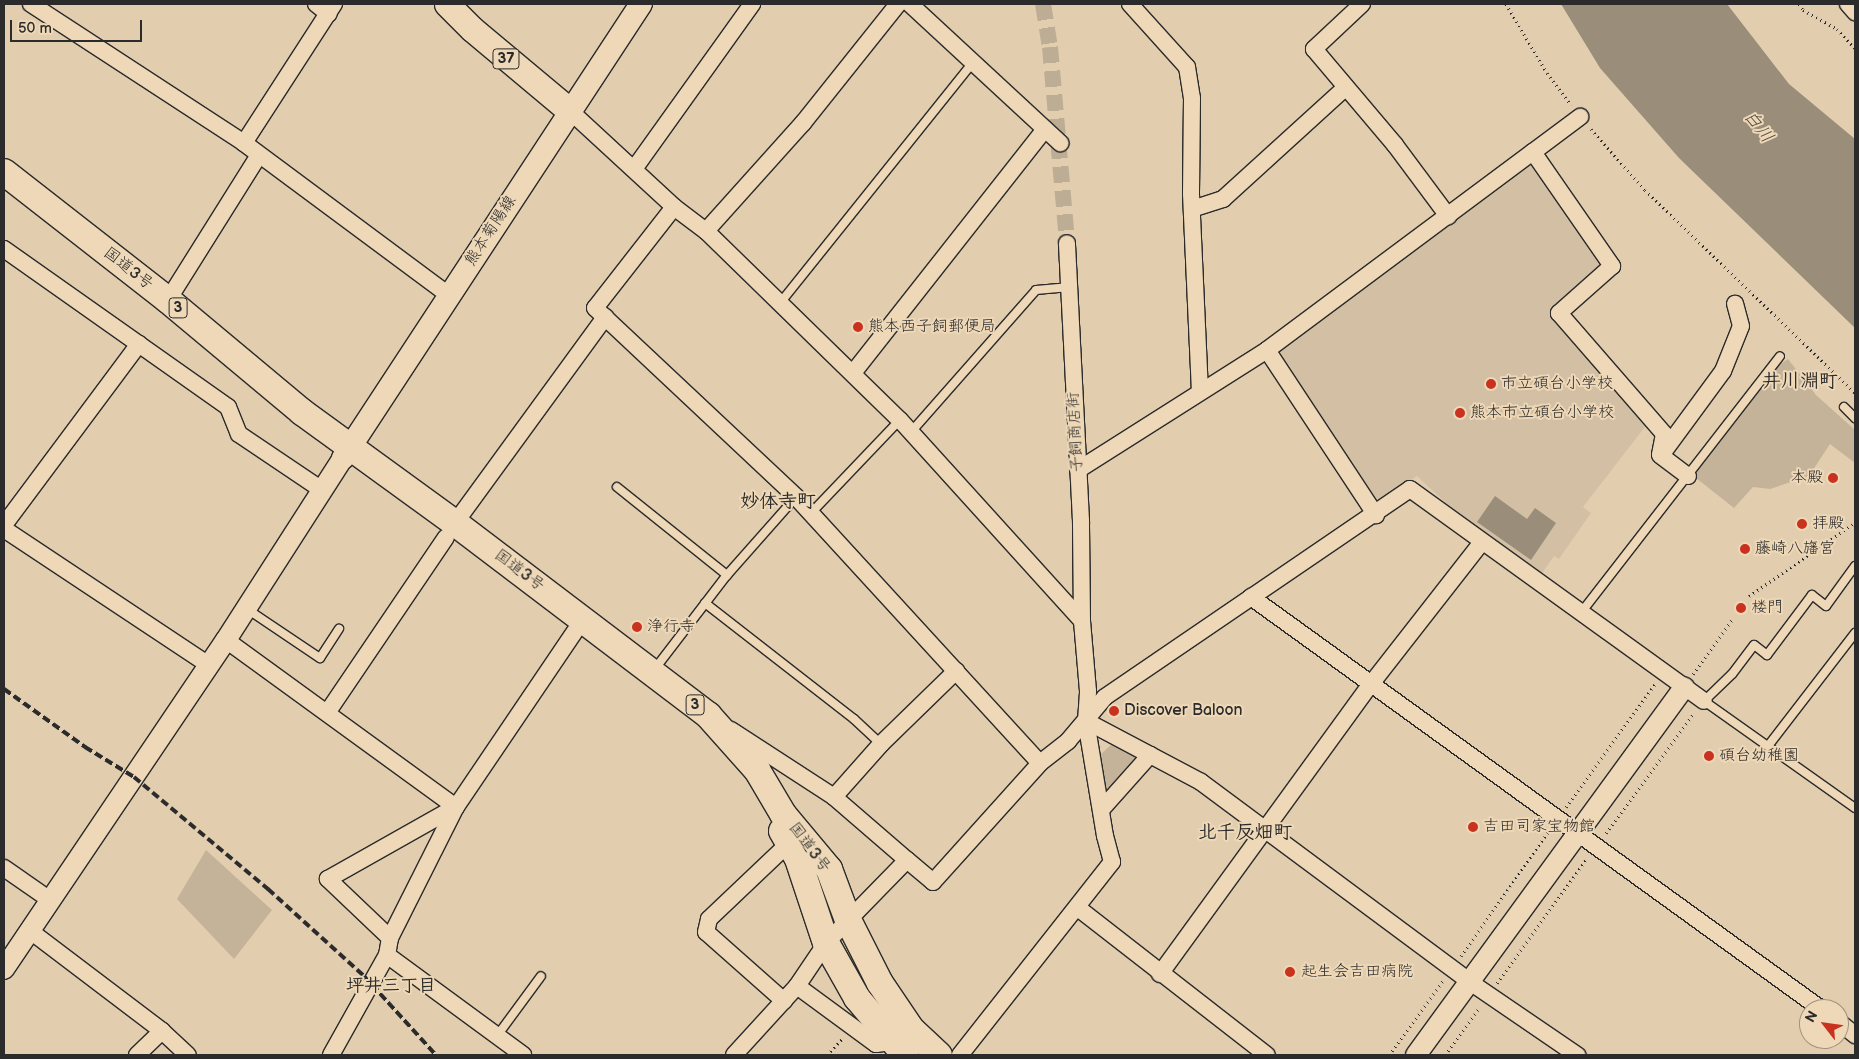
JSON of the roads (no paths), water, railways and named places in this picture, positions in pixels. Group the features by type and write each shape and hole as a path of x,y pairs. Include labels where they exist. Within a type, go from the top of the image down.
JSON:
{"highway":[{"name":"国道3号","path":"4,172 168,300 347,452"},
{"name":"国道3号","path":"4,193 451,530 652,672 708,715 757,770 783,814 828,869 848,920 880,983 911,1029 939,1055"},
{"name":"国道3号","path":"451,530 575,631 694,720 727,753 753,785 789,843 798,860 826,943 857,998 899,1049"}],"main road":[{"name":"37","path":"447,4 472,29 569,110"},
{"name":"熊本菊陽線","path":"347,452 640,4"}],"street":[{"path":"30,4 244,143 449,295"},
{"path":"244,143 332,9 316,4"},
{"path":"634,168 752,4"},
{"path":"706,231 803,123 898,4"},
{"path":"910,4 1060,143"},
{"path":"1130,4 1187,67 1192,98 1192,209 1200,392"},
{"path":"1362,4 1314,50 1344,89 1395,145 1448,216"},
{"path":"1848,4 1855,12"},
{"path":"1192,209 1223,199 1344,89"},
{"path":"569,110 634,168 674,207 706,231 853,373 905,426 1082,621"},
{"path":"1078,470 1267,350 1580,117"},
{"path":"853,373 1045,129"},
{"path":"1533,152 1612,266 1559,313 1664,434 1660,456"},
{"path":"168,300 260,155"},
{"path":"674,207 595,308 796,497 1040,763"},
{"name":"子飼商店街","path":"960,1055 1078,908 1112,862 1086,721 1088,691 1082,621 1078,470 1067,242"},
{"path":"4,249 228,408 239,434 322,490"},
{"path":"1660,456 1723,371 1741,326 1735,304"},
{"path":"326,713 451,530 605,317"},
{"path":"4,525 139,344"},
{"path":"1267,350 1376,515"},
{"path":"4,969 226,640 347,452"},
{"path":"1660,456 1688,476"},
{"path":"708,715 834,798 933,882 1040,763 1086,721 1105,697 1251,597 1376,515 1410,489 1580,614 1704,701"},
{"path":"4,529 209,665"},
{"path":"1160,974 1371,684 1482,542"},
{"path":"1251,597 1807,999"},
{"path":"331,1055 387,955 390,938 456,807 575,631"},
{"path":"226,640 456,807"},
{"path":"834,798 881,744 956,671"},
{"path":"1416,1055 1684,686"},
{"path":"1086,721 1201,782 1452,969 1577,1055"},
{"path":"1101,810 1150,755"},
{"path":"390,938 328,880 456,807"},
{"path":"784,1001 706,932 709,919 789,843"},
{"path":"734,1055 798,986 826,943 907,860"},
{"path":"4,868 50,900"},
{"path":"1078,908 1160,974 1267,1055"},
{"path":"29,930 162,1031 188,1055"},
{"path":"387,955 523,1055"},
{"path":"798,986 876,1044 899,1049"},
{"path":"137,1055 162,1031"}],"lane":[{"path":"781,302 973,62"},
{"path":"811,513 905,426 1036,290 1070,287"},
{"path":"1580,614 1780,356"},
{"path":"1844,407 1855,418"},
{"path":"618,487 727,575"},
{"path":"652,672 727,575 796,497"},
{"path":"1855,566 1826,606 1812,595 1767,655 1754,646 1732,674 1704,701 1855,808"},
{"path":"705,603 854,719 881,744"},
{"path":"245,608 320,658 339,629"},
{"path":"1768,746 1855,633"},
{"path":"497,1036 541,976"}],"water":[{"name":"白川","path":"1561,4 1727,4 1789,84 1855,139 1855,328 1679,158 1600,68"},
{"path":"1495,496 1527,519 1535,508 1556,523 1531,560 1477,522"}],"tunnel":[{"path":"1043,4 1050,47 1067,243"}],"railway":[{"path":"4,689 85,747 134,777 268,889 364,976 436,1055"}],"place":[{"name":"熊本西子飼郵便局","path":"858,327"},
{"name":"市立碩台小学校","path":"1491,384"},
{"name":"熊本市立碩台小学校","path":"1460,413"},
{"name":"本殿","path":"1833,478"},
{"name":"拝殿","path":"1802,524"},
{"name":"藤崎八旛宮","path":"1745,549"},
{"name":"楼門","path":"1741,608"},
{"name":"浄行寺","path":"637,627"},
{"name":"Discover Baloon","path":"1114,711"},
{"name":"碩台幼稚園","path":"1709,756"},
{"name":"吉田司家宝物館","path":"1473,827"},
{"name":"起生会吉田病院","path":"1290,972"}],"district":[{"name":"井川淵町","path":"1800,382"},
{"name":"妙体寺町","path":"778,502"},
{"name":"北千反畑町","path":"1245,833"},
{"name":"坪井三丁目","path":"391,986"}]}
